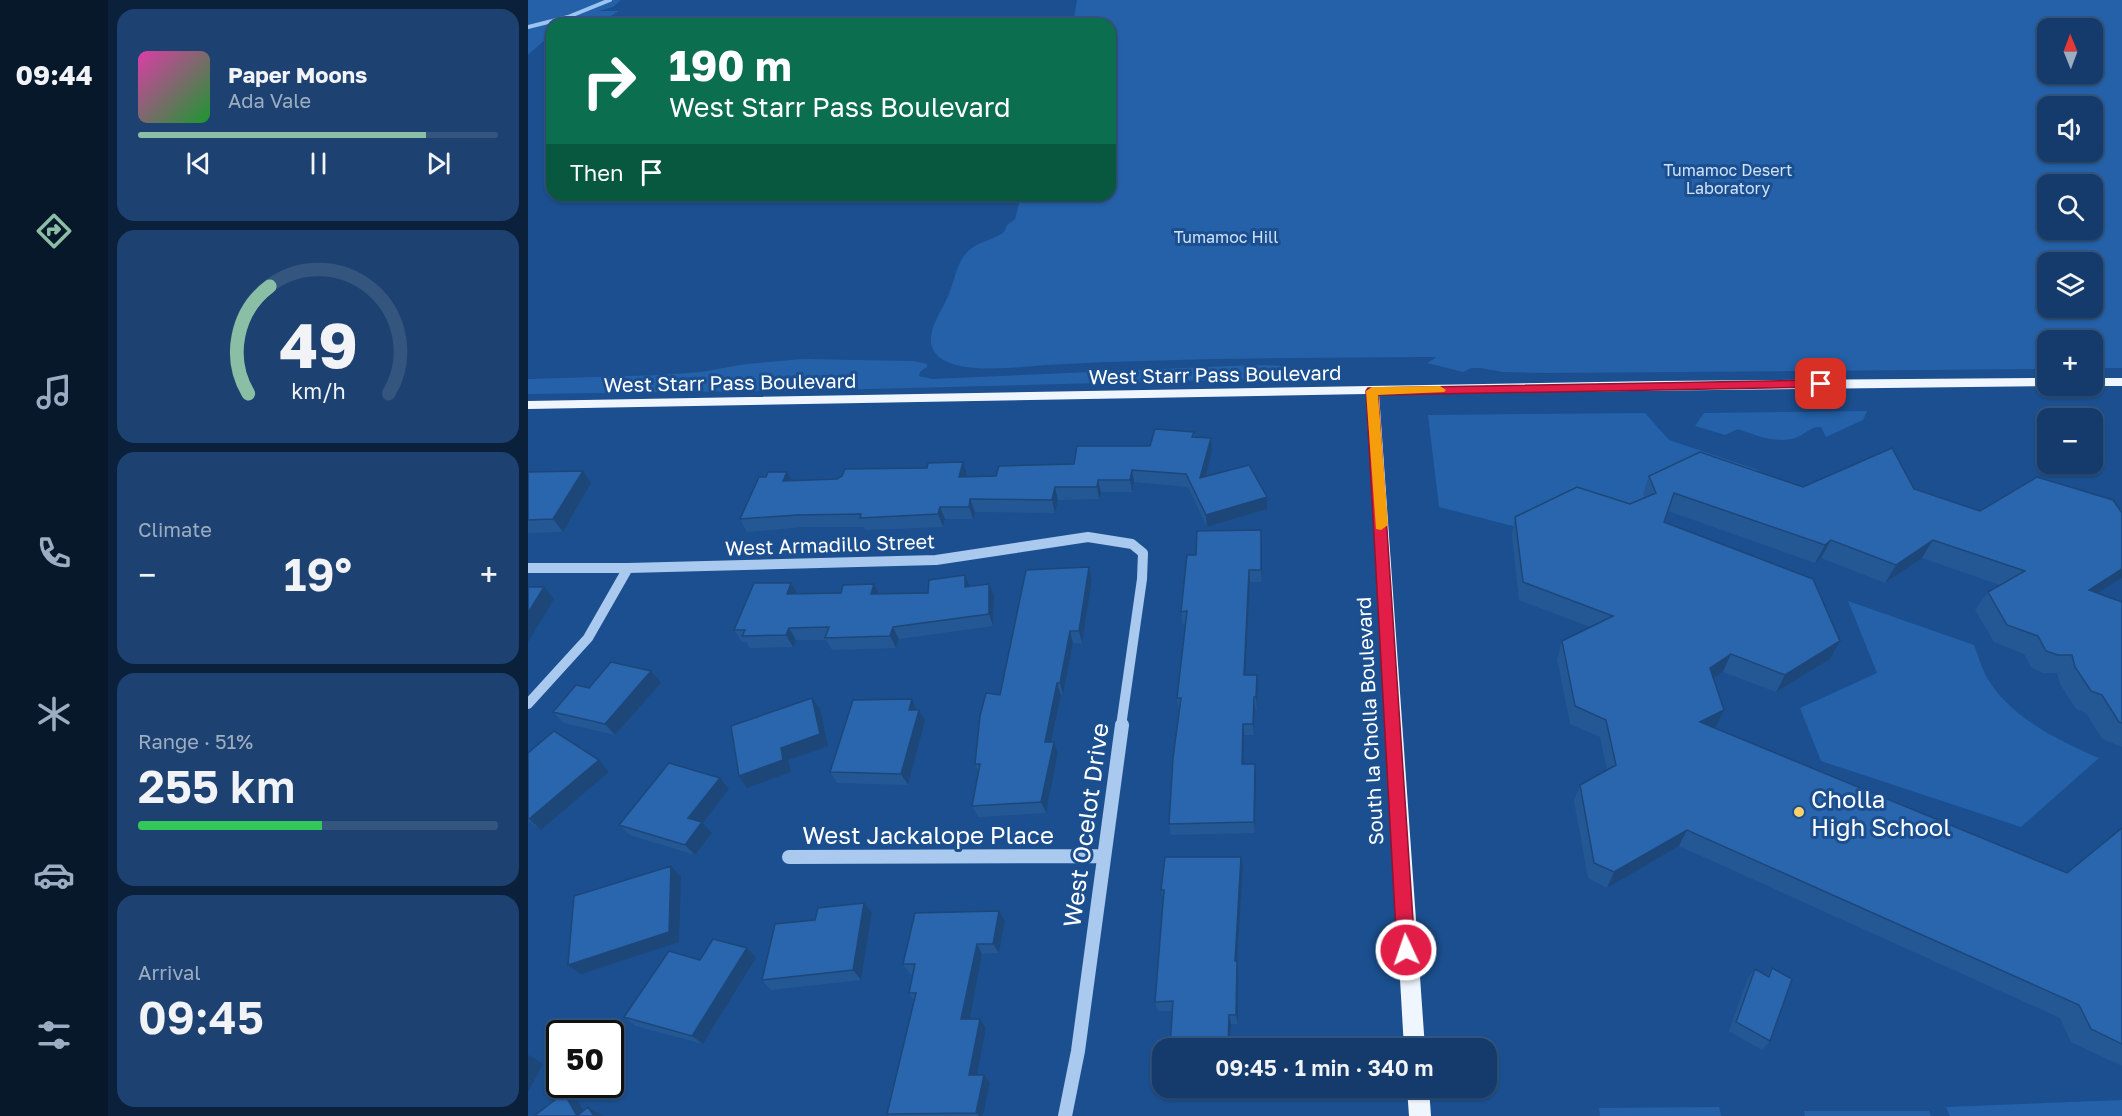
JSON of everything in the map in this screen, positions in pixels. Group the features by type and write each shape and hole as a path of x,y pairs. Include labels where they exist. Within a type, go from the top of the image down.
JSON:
{"main road":[{"name":"West Starr Pass Boulevard","path":"528,405 2037,382"},
{"path":"2103,382 2122,382"},
{"name":"South la Cholla Boulevard","path":"1372,391 1413,1038"},
{"path":"1419,1098 1420,1116"}],"street":[{"name":"West Armadillo Street","path":"528,568 628,568 936,560 1088,537 1135,541"},
{"name":"West Ocelot Drive","path":"1065,1116 1078,1051 1143,572 1143,553 1135,541"},
{"path":"528,704 588,638 628,568"},
{"name":"West Jackalope Place","path":"789,857 1103,856"}],"green space":[{"path":"528,0 621,0 613,7 598,11 619,11 607,18 546,18 546,38 528,55"},
{"name":"Tumamoc Desert Laboratory","path":"1077,0 2122,0 2122,368 2103,368 2103,330 2037,330 2037,369 1546,373 1502,372 1471,368 1463,372 1427,363 1437,357 1193,360 1006,368 975,368 949,363 933,350 932,333 963,257 972,248 1004,232 1007,225 1015,219 1019,204 1017,201 1116,201 1116,18 1074,18"},
{"path":"803,359 914,361 927,364 919,376 932,379 1254,365 1286,366 1297,374 1296,377 1291,378 832,390 528,394 528,379 661,375"},
{"path":"1867,411 1863,420 1826,437 1821,427 1814,428 1795,438 1781,440 1738,429 1725,435 1695,426 1704,413"},
{"path":"1645,413 1669,440 1758,470 1771,497 1644,494 1650,511 1524,529 1439,507 1428,415"},
{"path":"1848,601 1974,645 1986,676 2008,704 2051,735 2099,758 2021,827 1821,761 1800,708 1877,673"},
{"path":"2122,1100 2122,1116 1950,1116 1946,1107"},
{"path":"1719,1107 1721,1116 1600,1116 1599,1108"},
{"path":"1804,1111 1929,1111 1931,1116 1805,1116"}],"building":[{"path":"1155,429 1194,432 1192,437 1211,438 1200,478 1249,465 1267,497 1206,515 1186,474 1132,470 1130,480 1098,480 1097,487 1055,487 1052,500 970,499 969,507 940,507 938,514 860,518 861,514 797,515 740,519 759,477 766,477 768,472 787,472 783,481 837,479 842,476 845,469 927,468 928,463 963,462 959,477 996,476 999,466 1074,464 1077,446 1150,446"},
{"path":"1892,448 1914,489 1980,511 2037,477 2113,500 2122,513 2122,569 2089,590 2122,602 2122,723 2119,722 2102,695 2091,691 2075,667 2072,655 2058,655 2046,651 2038,636 2007,625 1988,592 2025,571 1933,540 1896,565 1831,540 1825,545 1674,493 1664,522 1813,579 1840,641 1785,675 1731,654 1710,668 1724,710 1700,722 2067,873 2122,828 2122,1044 2091,1029 2079,1005 1687,830 1614,872 1594,863 1580,785 1616,765 1606,720 1575,706 1562,641 1613,616 1523,582 1515,517 1577,487 1630,504 1656,493 1649,476 1700,452 1803,487"},
{"path":"583,471 553,519 528,520 528,472"},
{"path":"1261,530 1261,570 1249,570 1244,675 1257,675 1253,724 1243,724 1242,764 1255,764 1254,822 1169,824 1173,758 1181,698 1177,698 1187,611 1181,612 1187,555 1196,555 1197,531"},
{"path":"1089,567 1079,631 1070,631 1060,683 1057,683 1045,742 1054,742 1041,802 972,806 980,764 975,764 980,716 986,693 1000,695 1026,570"},
{"path":"965,575 965,587 989,584 989,614 893,627 890,636 825,638 829,627 789,628 786,635 742,636 745,630 734,630 754,583 791,583 787,594 841,593 843,585 874,584 871,594 928,593 929,580"},
{"path":"528,587 544,587 528,613"},
{"path":"611,662 651,671 605,724 553,712 576,685 589,688"},
{"path":"812,698 820,734 781,748 783,760 739,776 731,726"},
{"path":"912,699 909,710 919,710 901,774 830,772 853,700"},
{"path":"554,731 599,760 528,819 528,753"},
{"path":"669,763 720,778 688,818 702,822 685,845 619,825"},
{"path":"1165,857 1241,857 1235,961 1237,961 1236,1015 1229,1015 1228,1038 1171,1038 1173,1001 1155,1002 1164,890 1161,890"},
{"path":"671,866 669,932 568,965 574,896"},
{"path":"864,903 853,970 762,980 775,924 815,920 818,908"},
{"path":"999,911 993,944 977,944 961,1019 980,1019 969,1075 984,1075 976,1113 887,1114 916,993 909,993 915,964 903,964 915,913"},
{"path":"713,939 747,948 692,1036 624,1017 669,951 700,960"},
{"path":"1772,968 1792,979 1770,1041 1736,1022 1755,969 1769,977"},
{"path":"557,1098 567,1098 577,1116 534,1116"},
{"path":"588,1107 594,1116 577,1116"}],"waterway":[{"path":"564,18 610,0"},
{"path":"528,27 546,22"}],"slow traffic":[{"path":"1381,525 1372,391 1440,390"}],"place":[{"name":"Cholla High School","path":"1799,812"}],"route":[{"path":"1406,950 1372,391 1821,384"}],"park label":[{"name":"Tumamoc Hill","path":"1226,237"}]}
